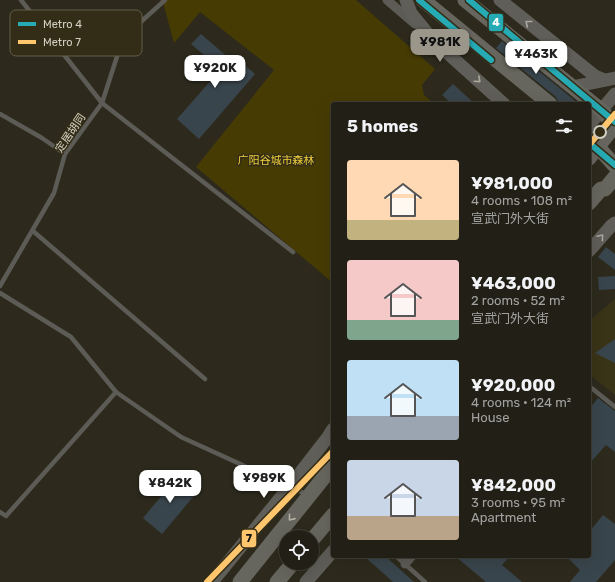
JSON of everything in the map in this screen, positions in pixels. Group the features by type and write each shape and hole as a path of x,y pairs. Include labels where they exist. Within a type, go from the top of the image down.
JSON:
{"main road":[{"path":"422,0 548,102"},
{"path":"466,0 591,102"},
{"path":"591,102 615,125 592,148 615,166"},
{"path":"591,200 600,189 604,189 615,177"},
{"path":"240,582 331,468"},
{"path":"319,532 331,517"},
{"path":"277,582 287,570"}],"street":[{"path":"387,0 502,102"},
{"path":"406,0 411,13 433,40"},
{"path":"500,0 595,76 610,79"},
{"path":"572,87 610,79"},
{"path":"591,122 615,94"},
{"path":"591,249 615,223"},
{"path":"212,582 290,486 331,432"},
{"path":"306,582 331,553"},
{"path":"405,564 410,558"}],"lane":[{"path":"21,0 29,10"},
{"name":"定居胡同","path":"142,21 165,0"},
{"path":"65,56 102,103 293,252"},
{"name":"定居胡同","path":"0,286 54,193 65,154 102,103 117,56"},
{"path":"0,114 42,138 65,154"},
{"path":"33,231 205,379"},
{"path":"0,293 71,337 116,392 181,437 309,495"},
{"path":"591,388 615,407"},
{"path":"0,512 6,516 116,392"},
{"path":"398,558 425,582"}],"shaded area":[{"path":"615,299 615,395 591,376 591,319"}],"green space":[{"name":"广阳谷城市森林","path":"160,0 356,0 435,69 422,85 424,95 432,102 331,102 331,281 196,167 274,70 200,12 174,43 164,6"}],"building":[{"path":"201,34 230,59 233,55 255,74 199,139 177,119 221,69 191,44"},
{"path":"502,41 577,102 558,102 556,97 496,48"},
{"path":"453,84 473,102 450,102 442,95"},
{"path":"606,247 615,254 615,270 598,257"},
{"path":"615,276 615,289 599,290 598,277"},
{"path":"615,339 615,363 595,353"},
{"path":"598,398 615,411 615,452 606,445 591,462 591,407"},
{"path":"179,475 198,491 162,534 143,518"},
{"path":"603,515 615,524 615,560 596,582 570,582 580,570 568,558 591,558 591,530"},
{"path":"366,558 387,558 414,582 393,582"},
{"path":"457,558 508,558 502,565 522,582 486,582"}],"metro line":[{"name":"4","path":"419,0 491,60"},
{"name":"4","path":"469,0 615,122"},
{"name":"7","path":"591,143 615,114"},
{"name":"4","path":"591,145 615,165"},
{"name":"7","path":"207,582 331,453"}]}
